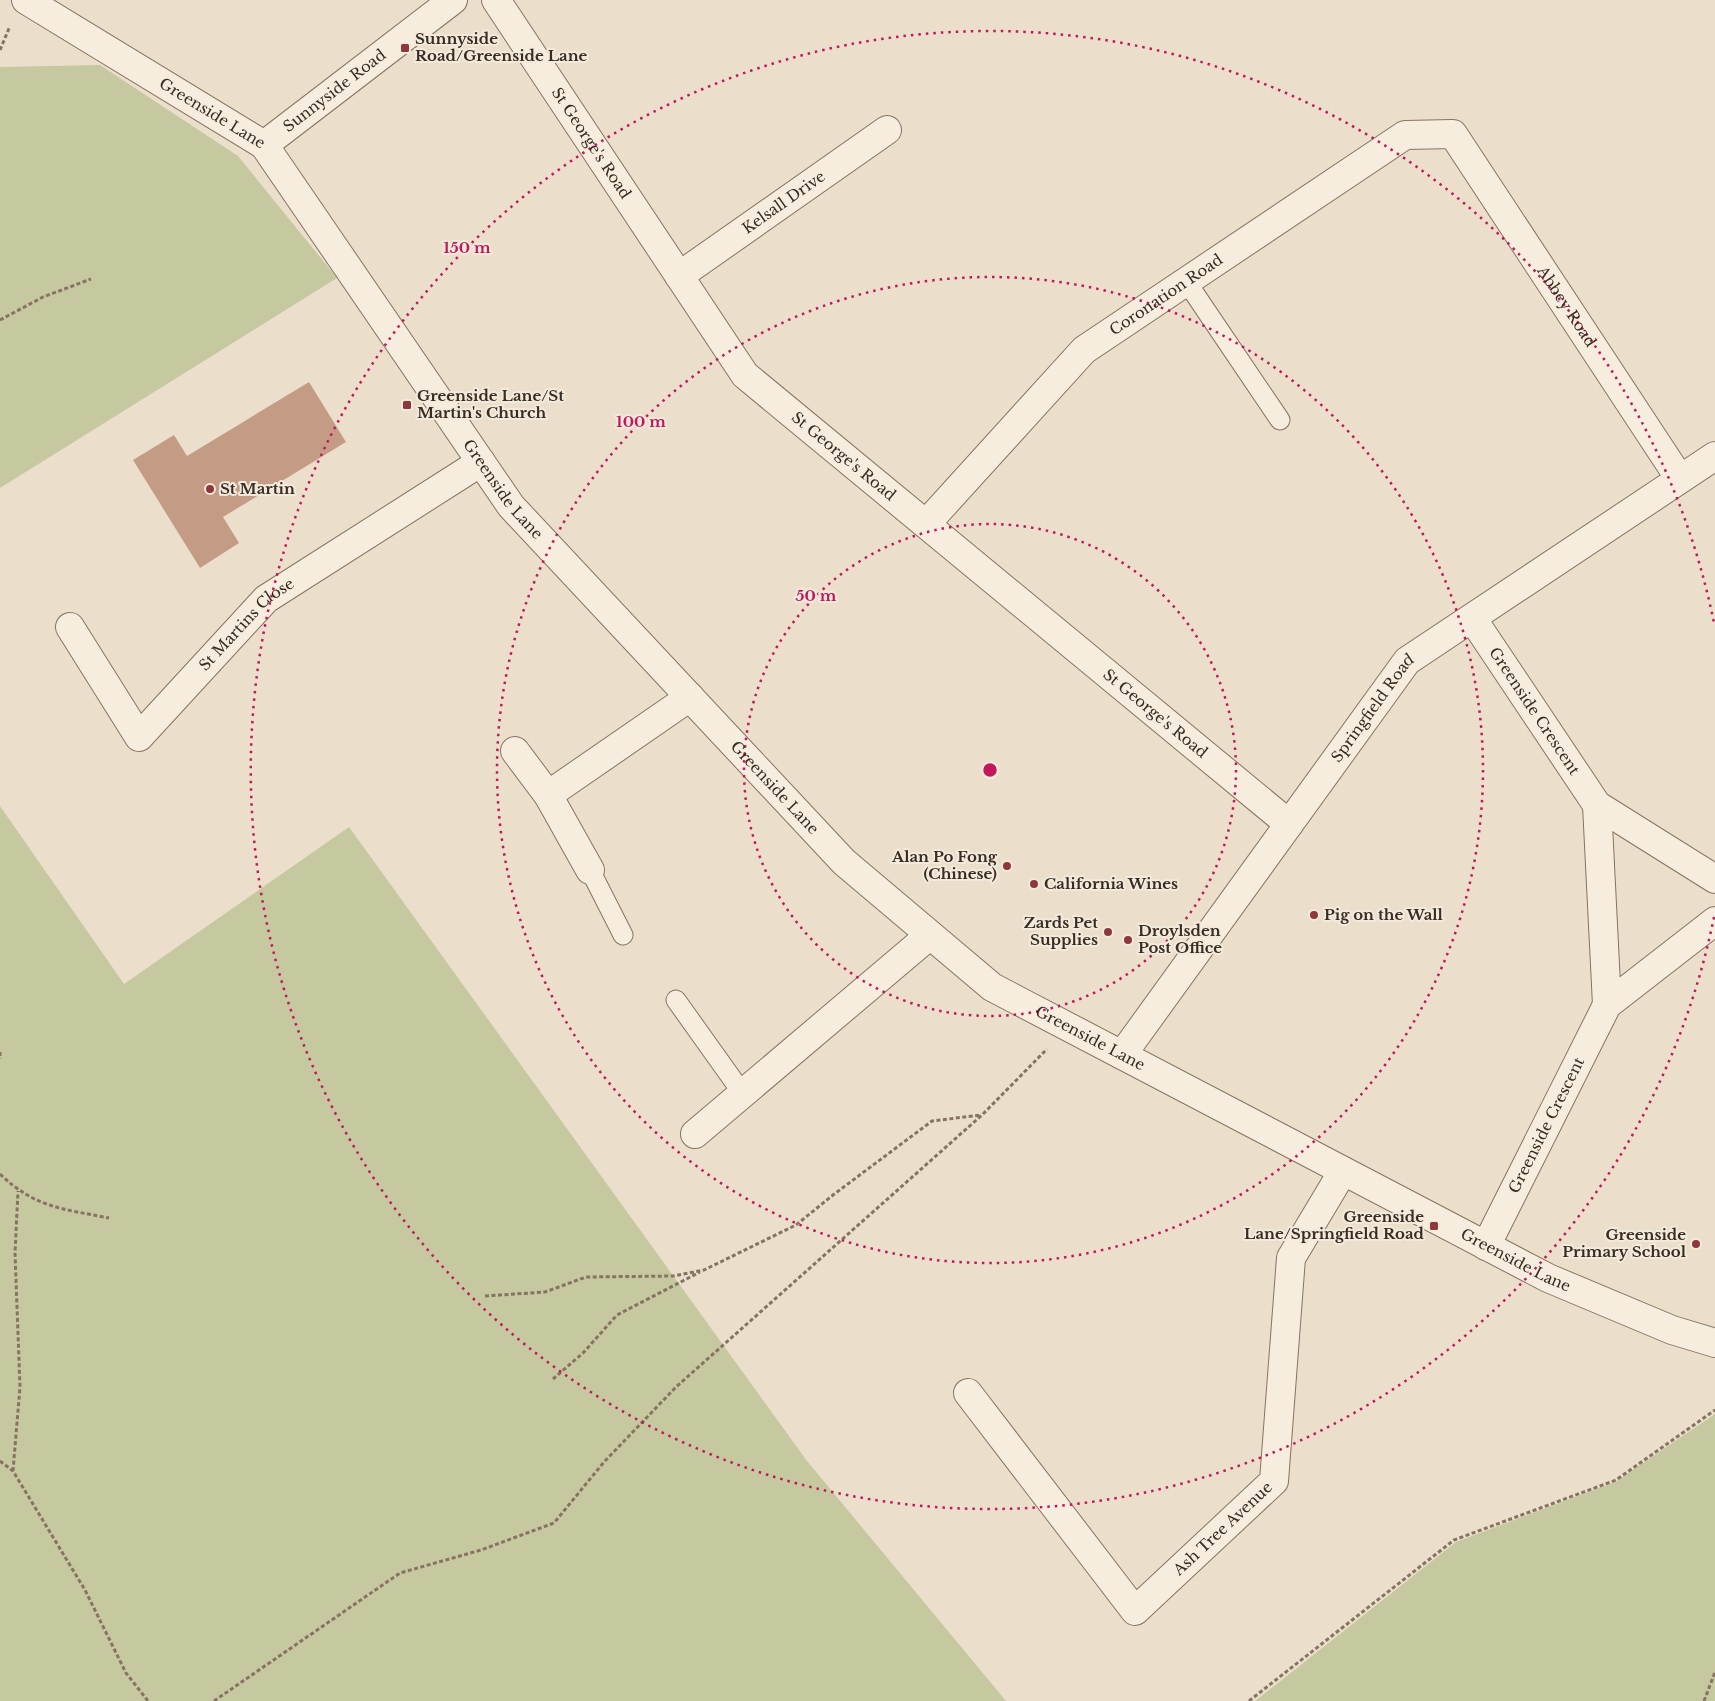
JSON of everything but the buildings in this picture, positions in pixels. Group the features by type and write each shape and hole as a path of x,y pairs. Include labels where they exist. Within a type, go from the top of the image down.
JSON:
{"street":[{"name":"Greenside Lane","path":"26,0 264,145 511,506 844,862 992,987 1548,1278 1672,1330 1715,1343"},
{"name":"Sunnyside Road","path":"264,145 453,0"},
{"name":"St George's Road","path":"496,0 745,375 1288,824"},
{"name":"Kelsall Drive","path":"679,276 887,130"},
{"name":"Coronation Road","path":"926,524 1084,350 1405,135 1453,134"},
{"name":"Abbey Road","path":"1453,134 1680,479"},
{"name":"Springfield Road","path":"1122,1055 1407,661 1715,456"},
{"name":"St Martins Close","path":"70,627 139,737 266,599 481,462"},
{"name":"Greenside Crescent","path":"1472,618 1597,805"},
{"path":"548,795 690,697"},
{"path":"515,751 548,795 590,870"},
{"path":"1597,805 1715,879"},
{"path":"1597,805 1607,1005"},
{"path":"1607,1005 1715,921"},
{"path":"695,1134 930,935"},
{"name":"Greenside Crescent","path":"1486,1246 1607,1005"},
{"name":"Ash Tree Avenue","path":"968,1392 1135,1611 1274,1481 1291,1258 1343,1171"}],"lane":[{"path":"1186,281 1280,420"},
{"path":"590,870 623,935"},
{"path":"676,1000 743,1094"}],"path":[{"path":"0,320 43,297 91,279"},
{"path":"214,1701 400,1573 481,1550 554,1523 604,1462 676,1387 982,1115 1069,1027"},
{"path":"0,1052 0,1059"},
{"path":"553,1379 583,1353 617,1315 796,1225 932,1121 982,1115"},
{"path":"0,1174 18,1191 48,1206 110,1218"},
{"path":"13,1471 20,1387 15,1253 18,1191"},
{"path":"485,1296 545,1292 586,1277 673,1276 704,1270"},
{"path":"1249,1701 1454,1540 1616,1480 1715,1410"},
{"path":"0,1461 13,1471 84,1590 126,1673 148,1701"},
{"path":"1704,1701 1715,1672"}],"green space":[{"path":"100,65 238,156 337,278 0,488 0,67"},
{"path":"0,806 124,984 349,827 807,1461 1006,1701 0,1701"},
{"path":"1715,1414 1715,1701 1255,1701 1456,1542 1615,1482"}],"place":[{"name":"Sunnyside Road/Greenside Lane","path":"405,48"},
{"name":"Greenside Lane/St Martin's Church","path":"407,405"},
{"name":"St Martin","path":"210,489"},
{"name":"Alan Po Fong (Chinese)","path":"1007,866"},
{"name":"California Wines","path":"1034,884"},
{"name":"Pig on the Wall","path":"1314,915"},
{"name":"Zards Pet Supplies","path":"1108,932"},
{"name":"Droylsden Post Office","path":"1128,940"},
{"name":"Greenside Lane/Springfield Road","path":"1434,1226"},
{"name":"Greenside Primary School","path":"1696,1244"}]}
